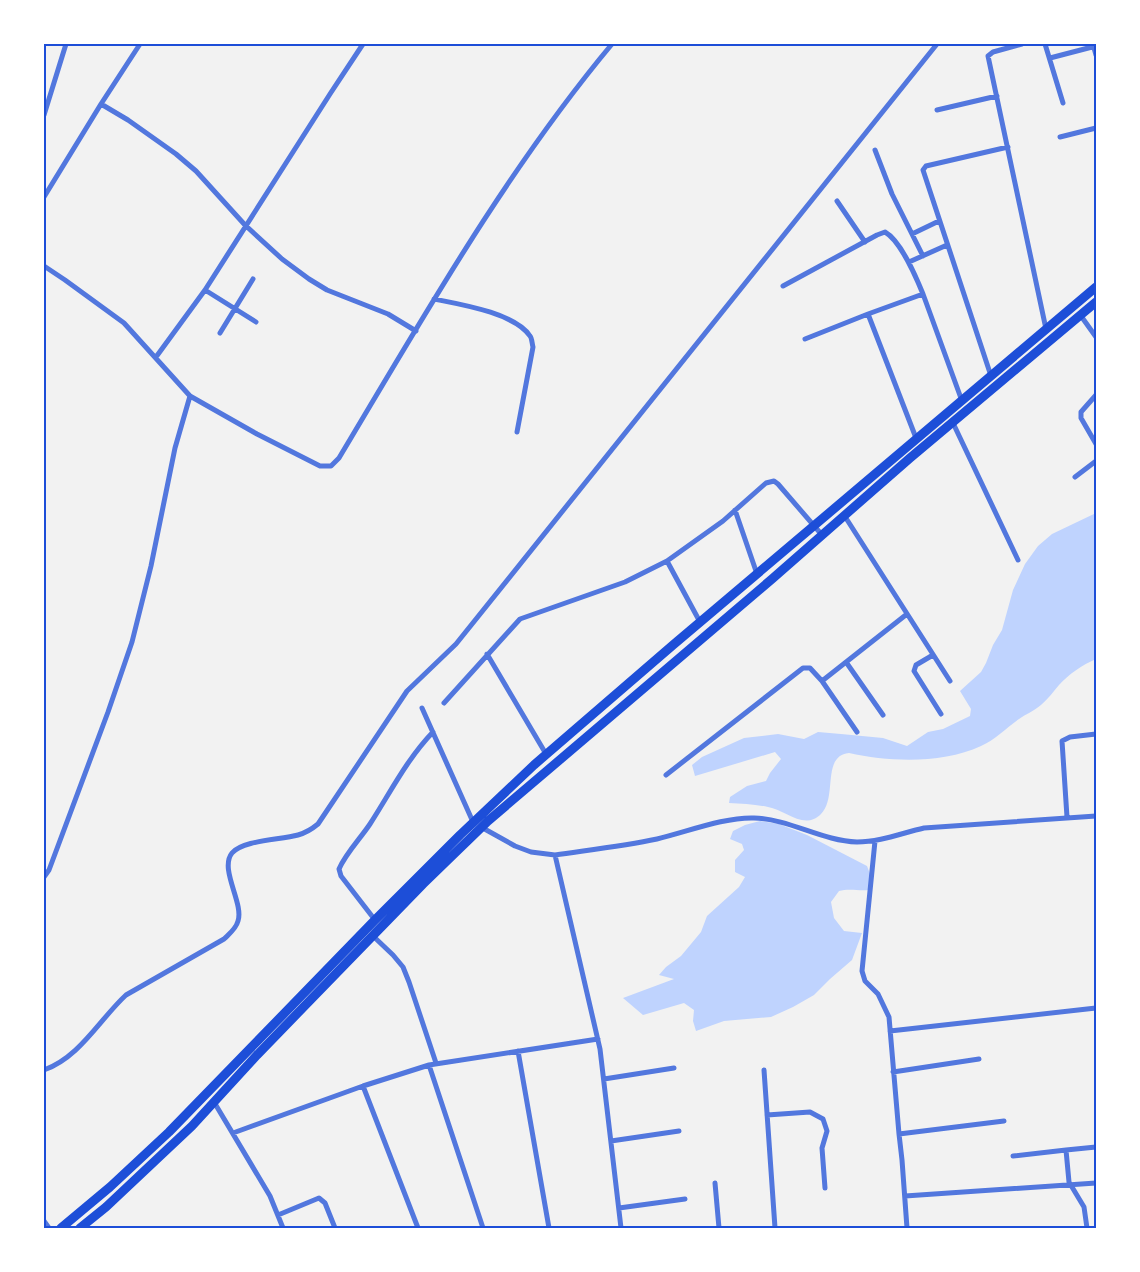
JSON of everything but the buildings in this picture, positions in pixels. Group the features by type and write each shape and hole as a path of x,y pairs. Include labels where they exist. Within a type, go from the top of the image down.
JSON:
{"main road":[{"path":"80,1228 106,1207 192,1126 546,754 1096,287"},
{"path":"61,1228 110,1187 169,1132 375,920 477,825 1096,302"}],"street":[{"path":"44,115 46,100 66,44"},
{"path":"44,197 140,44"},
{"path":"156,357 205,290 363,44"},
{"path":"44,266 124,323 190,396 320,466 332,466 339,458 434,299 494,206 553,120 612,44"},
{"path":"44,1070 65,1059 84,1042 126,995 224,939 232,932 238,921 239,912 228,866 229,857 243,846 299,835 318,824 407,691 456,644 937,44"},
{"path":"1022,44 990,54 989,60 1046,328"},
{"path":"1045,44 1063,103"},
{"path":"1050,58 1094,46 1096,55"},
{"path":"937,110 997,96"},
{"path":"101,104 128,120 176,154 196,171 245,225 282,259 309,279 327,290 388,314 416,330"},
{"path":"1060,137 1096,128"},
{"path":"991,376 923,170 926,166 1008,147"},
{"path":"875,150 892,194 923,256"},
{"path":"837,201 865,242"},
{"path":"912,234 939,221"},
{"path":"783,286 885,232 890,235 909,262 923,294 962,401"},
{"path":"909,262 947,245"},
{"path":"220,333 236,310 253,279"},
{"path":"205,290 256,322"},
{"path":"805,339 923,294"},
{"path":"434,299 502,316 520,326 530,336 533,347 517,432"},
{"path":"868,314 916,438"},
{"path":"1081,316 1096,337"},
{"path":"1096,395 1080,412 1081,418 1096,444"},
{"path":"44,878 108,712 132,642 151,566 175,448 190,396"},
{"path":"953,423 1018,560"},
{"path":"1075,477 1096,462"},
{"path":"444,703 520,619 625,582 667,561 735,510 766,483 774,481 822,535"},
{"path":"735,510 757,574"},
{"path":"844,515 950,680"},
{"path":"667,561 700,622"},
{"path":"822,681 907,614"},
{"path":"487,654 546,754"},
{"path":"933,655 916,665 914,671 941,714"},
{"path":"846,662 883,716"},
{"path":"666,775 803,668 810,668 822,681 857,732"},
{"path":"422,708 477,825 515,846 531,852 555,855 655,839 728,820 752,818 774,820 856,842 875,841 924,828 1096,816"},
{"path":"375,920 341,876 339,869 369,825 408,761 433,732"},
{"path":"1066,817 1062,742 1070,737 1096,734"},
{"path":"875,841 862,971 865,981 878,994 889,1016 906,1228"},
{"path":"555,855 598,1039 621,1228"},
{"path":"373,936 403,967 410,982 436,1064"},
{"path":"890,1031 1096,1008"},
{"path":"233,1133 363,1086 429,1065 598,1039"},
{"path":"518,1051 549,1228"},
{"path":"893,1072 979,1059"},
{"path":"429,1065 483,1228"},
{"path":"604,1079 674,1068"},
{"path":"764,1070 775,1228"},
{"path":"363,1086 418,1228"},
{"path":"214,1102 270,1196 284,1228"},
{"path":"767,1115 810,1112 822,1118 827,1130 822,1148 825,1188"},
{"path":"899,1134 1004,1121"},
{"path":"611,1141 679,1131"},
{"path":"1013,1156 1096,1147"},
{"path":"1066,1150 1067,1173 1070,1186 1084,1207 1087,1228"},
{"path":"714,1183 719,1228"},
{"path":"904,1196 1096,1184"},
{"path":"278,1215 319,1198 325,1203 335,1228"},
{"path":"619,1208 685,1199"},
{"path":"44,1221 49,1228"}],"water":[{"path":"1096,513 1096,659 1071,674 1041,705 991,741 966,752 916,760 881,758 849,753 840,756 835,761 832,769 829,798 826,807 815,819 808,820 795,818 768,807 729,803 730,797 747,786 766,781 781,759 775,752 695,776 692,765 702,757 744,738 778,734 804,739 818,732 883,738 907,746 928,732 943,729 970,716 971,709 960,691 981,672 986,663 993,645 1002,630 1013,590 1025,564 1038,546 1052,534"},
{"path":"760,821 779,824 807,835 867,866 870,874 869,890 839,891 831,902 834,918 844,931 862,933 852,960 814,995 771,1017 724,1021 696,1031 693,1021 694,1010 684,1003 643,1015 623,998 674,979 659,975 681,956 701,932 707,916 739,887 745,877 735,872 735,860 744,850 742,844 730,839 733,831"}]}
